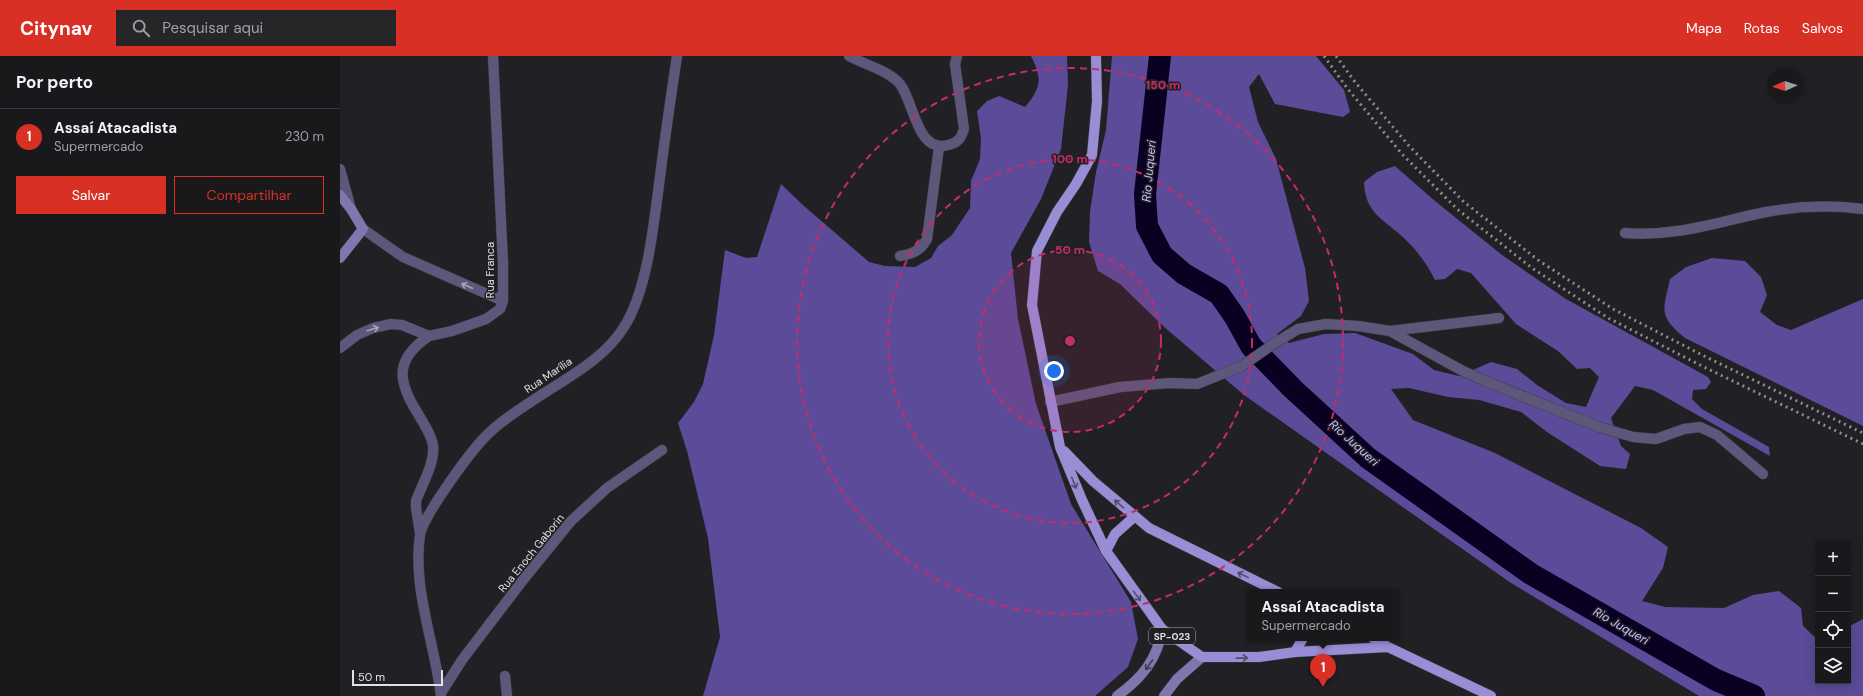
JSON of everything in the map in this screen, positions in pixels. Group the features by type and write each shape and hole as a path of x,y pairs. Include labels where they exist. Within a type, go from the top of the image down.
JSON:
{"main road":[{"name":"SP-023","path":"1096,56 1097,101 1092,155 1076,184 1057,212 1037,251 1032,305 1060,447 1082,500 1106,551 1162,630 1202,657 1259,657 1295,652 1388,647"},
{"path":"340,195 351,209 363,229 340,258"},
{"path":"1060,447 1093,481 1134,517 1149,528 1272,589"},
{"path":"1106,551 1115,534 1134,517"},
{"path":"1117,696 1140,677 1153,660 1160,644 1162,630"},
{"path":"1295,652 1301,641"},
{"name":"SP-023","path":"1378,641 1491,696"},
{"path":"1164,696 1177,679 1202,657"}],"street":[{"name":"Rua Franca","path":"429,336 452,331 486,319 495,314 503,301 503,263 493,56"},
{"name":"Rua Marília","path":"441,694 428,629 419,571 420,533 424,523 452,480 488,434 510,416 605,350 624,328 637,303 652,236 677,56"},
{"path":"849,56 889,75 899,83 911,105 923,136 931,144 939,147 948,146 957,142 961,137 964,128 955,64 958,56"},
{"path":"900,256 912,254 918,250 927,239 939,147"},
{"path":"340,169 351,209"},
{"path":"1625,233 1670,233 1766,212 1812,206 1842,206 1863,209"},
{"path":"363,229 403,257 503,301"},
{"path":"1050,402 1120,387 1170,383 1197,384 1242,366 1298,329 1309,326 1352,325 1390,331 1499,318"},
{"path":"340,348 357,335 373,328 391,324 402,325 429,336"},
{"path":"1390,331 1461,370 1599,427 1645,439 1666,436 1684,429 1700,427 1717,436 1763,474"},
{"path":"420,533 416,501 432,458 433,447 432,439 427,428 407,395 402,378 406,360 418,344 429,336"},
{"name":"Rua Enoch Gaborin","path":"441,694 467,654 523,580 571,521 607,488 662,450"},
{"path":"505,676 507,696"}],"shaded area":[{"path":"1031,56 1067,56 1068,85 1061,149 1041,199 1011,253 1018,319 1036,404 1071,504 1131,602 1138,639 1128,667 1095,696 703,696 720,637 708,538 687,451 678,423 694,402 703,384 714,335 725,250 746,258 757,257 781,184 804,206 869,262 885,266 915,267 931,258 938,246 952,235 970,208 971,181 980,159 981,139 977,111 987,101 999,96 1025,107 1035,94 1038,82 1037,70"},
{"path":"1112,56 1316,56 1344,90 1350,112 1343,117 1275,104 1259,74 1249,87 1258,122 1276,159 1305,268 1309,301 1301,316 1277,334 1289,343 1324,334 1355,333 1413,354 1434,370 1459,376 1491,362 1517,369 1537,385 1566,403 1586,407 1599,377 1590,368 1577,369 1558,351 1516,324 1471,273 1457,269 1445,279 1435,280 1423,260 1412,246 1373,210 1368,203 1364,182 1377,172 1395,166 1435,201 1502,255 1566,299 1708,377 1711,382 1706,389 1693,390 1692,399 1702,409 1769,447 1770,456 1653,390 1635,386 1611,418 1621,446 1630,454 1626,469 1600,466 1547,432 1521,412 1479,400 1448,397 1409,388 1391,389 1413,420 1495,453 1641,528 1668,547 1663,568 1642,601 1665,607 1724,608 1753,595 1779,591 1801,608 1803,626 1815,637 1815,684 1851,684 1851,625 1863,619 1863,696 1699,696 1511,583 1244,395 1163,326 1120,284 1098,271 1089,242 1090,212 1096,172 1106,130"},
{"path":"1712,258 1745,261 1761,277 1767,295 1760,312 1777,325 1791,330 1863,299 1863,426 1685,338 1670,324 1665,312 1665,306 1670,279 1686,267"}],"waterway":[{"name":"Rio Juqueri","path":"1160,56 1145,194 1147,226 1162,255 1184,274 1219,294 1235,317 1251,346 1293,389 1368,458 1531,574 1716,680 1754,696"}],"railway":[{"path":"1324,56 1347,88 1402,154 1457,209 1532,268 1608,318 1702,366 1863,444"},
{"path":"1336,56 1355,82 1410,147 1464,202 1538,260 1613,309 1706,357 1863,433"}],"place":[{"name":"Assaí Atacadista","path":"1323,687"}]}
